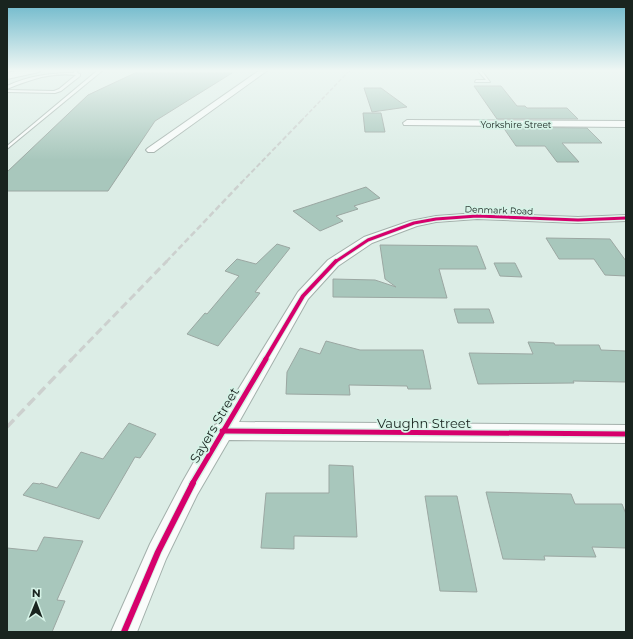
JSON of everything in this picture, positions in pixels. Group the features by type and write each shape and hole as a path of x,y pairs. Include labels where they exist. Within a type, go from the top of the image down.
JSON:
{"street":[{"path":"151,150 223,100"},
{"name":"Yorkshire Street","path":"407,123 626,124"},
{"name":"Denmark Road","path":"353,248 388,231 414,223 436,219 477,216 571,220 626,218"},
{"name":"Sayers Street","path":"124,632 158,552 190,488 222,431 303,296 333,263 353,248"},
{"name":"Vaughn Street","path":"222,431 626,434"}],"lane":[{"path":"7,148 65,100"}],"building":[{"path":"83,100 189,100 155,121 108,191 7,191 7,172"},
{"path":"368,100 397,100 407,107 372,112"},
{"path":"484,100 512,100 517,106 525,106 527,108 567,108 578,119 497,119"},
{"path":"363,113 381,113 385,132 365,132"},
{"path":"503,127 587,128 602,143 562,143 579,162 557,162 545,146 516,146"},
{"path":"366,187 380,198 354,206 358,209 336,216 343,221 320,231 293,211"},
{"path":"546,238 610,239 626,261 626,276 605,275 594,259 559,259"},
{"path":"277,244 290,248 255,292 260,293 218,346 187,334 205,313 207,314 239,276 225,271 237,259 256,264"},
{"path":"380,245 477,246 486,269 439,269 447,298 333,297 333,279 375,280 396,287 385,279"},
{"path":"494,263 515,263 522,277 500,276"},
{"path":"454,309 489,309 494,323 458,323"},
{"path":"326,341 360,350 423,350 431,389 408,389 407,386 349,385 350,395 286,394 287,372 300,348 320,354"},
{"path":"528,342 554,343 555,345 599,345 601,350 626,351 626,382 573,381 574,383 478,384 469,353 533,354"},
{"path":"129,423 156,434 140,458 135,457 99,519 23,495 33,483 41,483 57,488 81,452 103,459"},
{"path":"329,465 353,466 357,537 294,536 294,549 261,548 266,493 329,493"},
{"path":"486,492 571,494 575,504 622,504 626,514 626,548 592,547 596,557 544,556 545,560 503,559"},
{"path":"425,496 457,496 477,592 440,591"},
{"path":"44,537 83,541 57,600 65,601 52,632 7,632 7,548 37,551"}],"railway":[{"path":"301,121 321,100"},
{"path":"241,183 302,120"},
{"path":"166,262 242,182"},
{"path":"71,360 167,261"},
{"path":"7,427 72,359"}],"cycle path":[{"path":"124,632 158,552 190,488 303,296 333,263 368,240 414,223 436,219 477,216 578,220 626,218"},
{"path":"222,431 626,434"}]}
